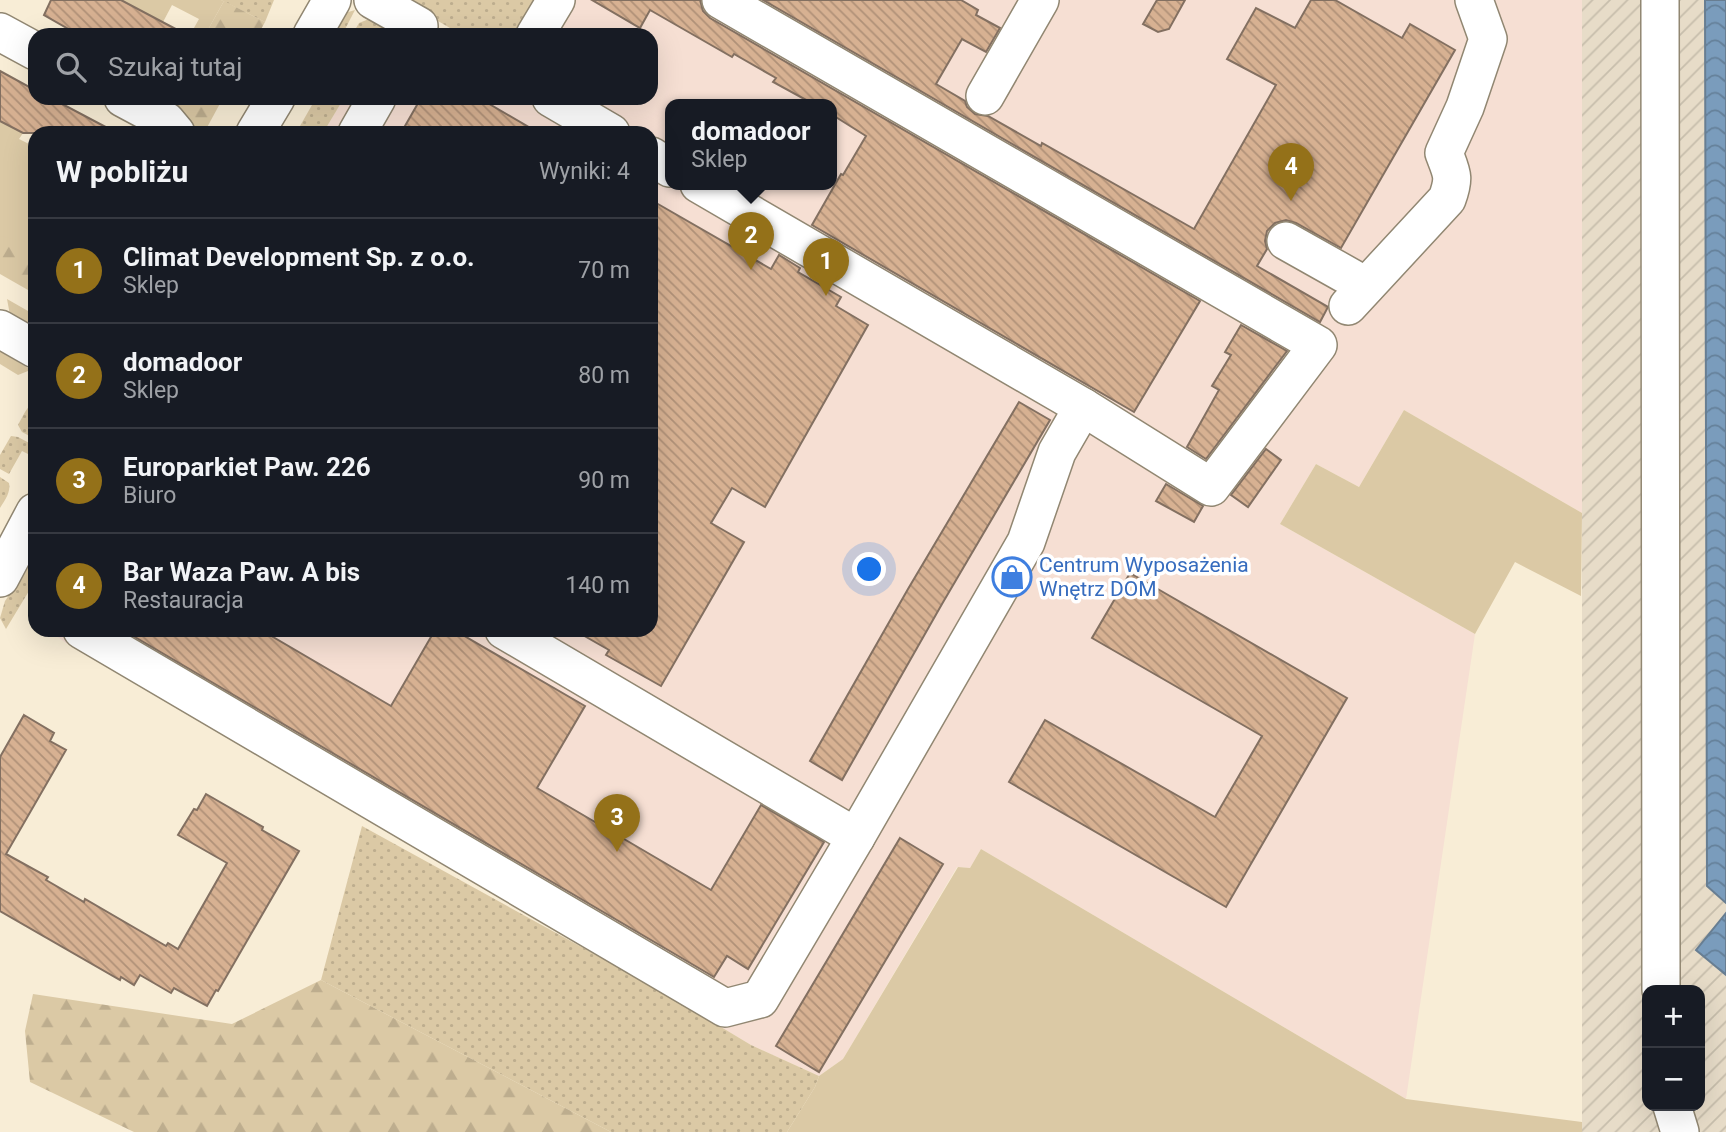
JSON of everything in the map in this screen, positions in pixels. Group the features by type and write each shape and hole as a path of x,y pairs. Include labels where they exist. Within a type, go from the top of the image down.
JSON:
{"street":[{"path":"316,28 332,0"},
{"path":"373,0 416,28"},
{"path":"539,28 556,0"},
{"path":"709,190 1083,407 1211,487 1318,345 721,0"},
{"path":"1286,241 1357,296 1447,199 1452,174 1444,153 1465,107 1488,39 1474,0"},
{"path":"1660,0 1661,985"},
{"path":"985,96 1038,1"},
{"path":"0,32 28,47"},
{"path":"136,105 170,126"},
{"path":"259,126 272,105"},
{"path":"361,126 373,105"},
{"path":"563,105 599,126"},
{"path":"0,329 28,345"},
{"path":"94,637 725,1007 760,999 1026,542 1057,452 1083,407"},
{"path":"0,578 28,525"},
{"path":"516,637 856,837"},
{"path":"1673,1111 1680,1132"}],"shaded area":[{"name":"Centrum Wyposażenia Wnętrz DOM","path":"542,0 1582,0 1582,513 1404,410 1359,487 1316,464 1280,524 1475,634 1406,1099 981,849 970,868 957,867 843,1059 819,1076 751,1045 413,843 58,637 658,637 658,126 327,126 340,105 658,105 658,28 524,28"},
{"path":"1582,0 1726,0 1726,1132 1582,1132"}],"green space":[{"path":"121,0 224,1 209,28 194,28 199,19 172,5 163,22"},
{"path":"221,0 274,0 265,22"},
{"path":"402,0 542,0 524,28 450,28"},
{"path":"224,1 265,22 262,28 209,28"},
{"path":"355,10 346,28 335,28 345,13"},
{"path":"369,19 382,28 356,28 359,23"},
{"path":"219,105 208,126 186,126 167,106"},
{"path":"312,105 340,105 327,126 300,126"},
{"path":"0,121 23,133 19,139 28,144 28,242 0,236"},
{"path":"0,222 28,230 28,290 0,274"},
{"path":"7,299 28,311 28,325 10,315"},
{"path":"0,351 28,368 28,371 18,375 0,364"},
{"path":"28,407 28,435 18,425"},
{"path":"1404,410 1582,513 1581,596 1515,562 1475,634 1280,524 1316,464 1359,487"},
{"path":"11,436 28,442 28,454 22,451 9,474 0,469 0,455"},
{"path":"0,477 9,483 9,486 0,508"},
{"path":"28,567 28,593 6,629 0,618 5,601"},
{"path":"362,826 656,988 751,1045 819,1076 787,1132 611,1132 321,980"},
{"path":"981,849 1406,1099 1582,1122 1582,1132 787,1132 819,1076 843,1059 958,867 970,868"},
{"path":"321,980 611,1132 134,1132 30,1082 25,1031 33,994 232,1024"}],"water":[{"path":"1705,0 1726,0 1726,903 1707,886"},
{"path":"1726,913 1726,975 1696,950"}],"building":[{"path":"51,0 121,0 174,28 67,28 44,15"},
{"path":"592,0 700,0 703,11 710,18 1200,301 1134,412 812,225 832,190 837,190 837,181 866,136 837,118 837,99 804,99 773,82 776,78 734,54 732,57 650,10 640,28"},
{"path":"763,0 961,0 978,10 976,15 1000,28 986,52 962,39 936,84 965,101 975,114 988,116 1041,146 1042,143 1194,229 1276,85 1227,59 1256,8 1295,28 1311,0 1335,0 1402,38 1410,24 1455,50 1341,248 1286,220 1275,223 1267,231 1267,249 1257,266 1328,307 1320,322"},
{"path":"1157,0 1185,0 1169,29 1158,32 1143,24"},
{"path":"0,71 28,86 28,105 64,105 104,126 28,126 28,133 23,133 0,121"},
{"path":"417,105 491,105 527,126 405,126"},
{"path":"658,204 771,269 779,255 800,268 798,272 841,297 836,306 868,325 765,507 732,488 711,523 744,542 661,686 606,655 609,650 586,637 658,637"},
{"path":"1241,325 1287,351 1206,459 1187,447 1219,390 1212,386 1231,355 1225,352"},
{"path":"1019,402 1050,420 842,780 810,761"},
{"path":"1266,449 1281,460 1248,507 1231,495"},
{"path":"1166,484 1203,506 1194,522 1156,501"},
{"path":"1130,573 1347,698 1226,907 1009,782 1045,720 1215,817 1262,736 1092,638"},
{"path":"135,637 273,637 391,706 431,637 466,637 585,706 537,788 711,890 761,805 824,842 748,969 727,956 714,977"},
{"path":"24,715 54,733 50,741 66,750 6,854 48,877 46,880 84,902 85,899 166,946 168,943 178,949 227,863 178,835 206,794 299,851 207,1006 174,988 171,993 140,975 134,985 121,977 120,980 0,911 0,757"},
{"path":"900,838 943,864 819,1072 776,1046"}],"place":[{"name":"Bar Waza Paw. A bis","path":"1291,201"},
{"name":"domadoor","path":"751,270"},
{"name":"Climat Development Sp. z o.o.","path":"826,296"},
{"name":"Centrum Wyposażenia Wnętrz DOM","path":"1012,577"},
{"name":"Europarkiet Paw. 226","path":"617,852"}]}
